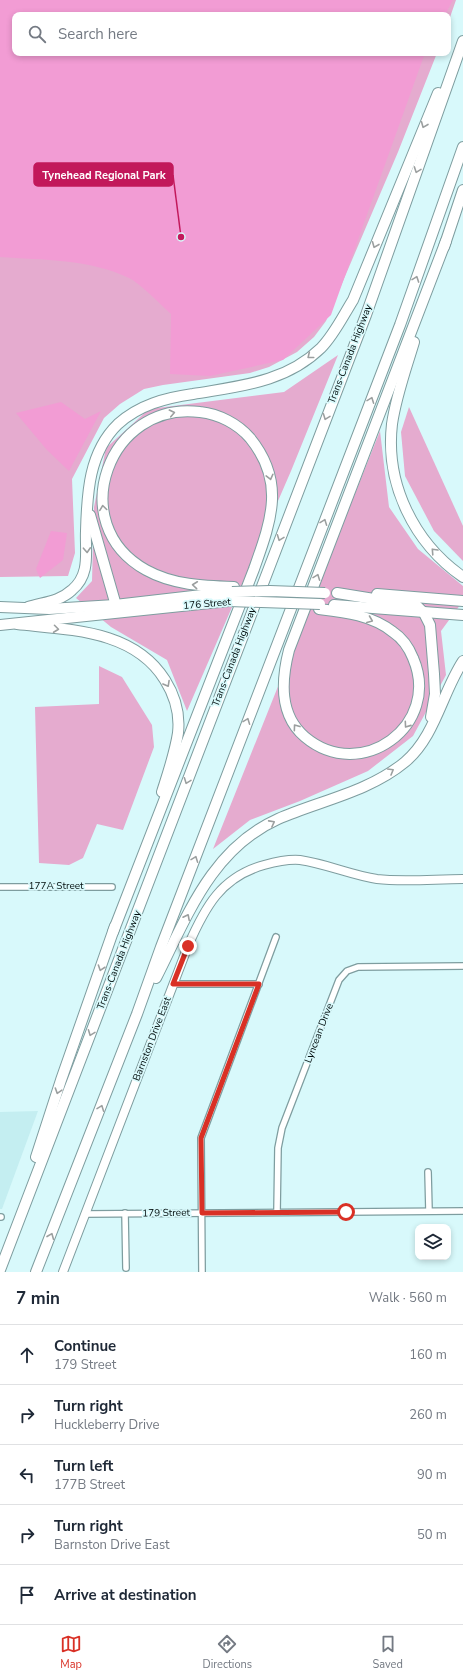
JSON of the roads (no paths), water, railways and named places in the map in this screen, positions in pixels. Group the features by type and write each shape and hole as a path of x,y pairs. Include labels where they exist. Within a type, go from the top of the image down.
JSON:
{"highway":[{"path":"28,607 53,602 61,598 74,589 83,575 87,559 87,497 90,478 100,448 118,424 137,410 171,397 252,384 287,373 321,348 340,322 353,300 427,118 463,38"},
{"name":"Trans-Canada Highway","path":"1,1268 366,315 463,41"},
{"path":"36,1272 137,1014 169,925 400,326 463,148"},
{"path":"463,190 401,385 392,424 392,454 396,480 403,504 414,526 425,542 441,559 463,577"},
{"path":"320,606 362,616 384,626 401,638 415,663 418,672 419,694 414,713 404,729 392,740 375,750 357,754 339,754 325,749 306,738 294,726 287,710 283,691 284,670 289,650 446,241"},
{"path":"114,932 254,569 263,543 273,505 271,480 265,460 240,428 219,417 206,413 190,411 159,416 130,433 117,448 104,479 102,497 104,514 110,532 126,555 135,563 157,575 187,584 231,593 270,591 337,593 463,601"},
{"path":"87,497 92,523 117,609"},
{"name":"176 Street","path":"0,625 17,624 231,593 289,603 320,606"},
{"path":"337,593 417,606 424,613 430,625 434,680 433,710 426,738"},
{"path":"320,606 463,615"},
{"name":"176 Street","path":"0,607 117,609"},
{"path":"1,1268 61,1080 165,783 176,746 178,716 175,700 169,686 151,661 129,646 117,640 91,634 17,624"},
{"path":"137,1014 206,881 219,863 248,836 278,820 364,786 395,770 416,751 426,738 450,684 463,661"}],"street":[{"name":"Barnston Drive East","path":"63,1272 190,940 210,902 227,884 258,867 272,862 298,860 379,879 463,878"},
{"name":"177A Street","path":"0,887 112,887"},
{"path":"202,1272 201,1138 276,937"},
{"name":"Lyncean Drive","path":"277,1212 278,1148 282,1128 339,980 347,971 358,967 463,966"},
{"path":"173,984 259,984"},
{"path":"428,1172 429,1211"},
{"name":"179 Street","path":"85,1214 463,1211"},
{"path":"125,1214 126,1268"}],"place":[{"name":"Tynehead Regional Park","path":"181,237"}]}
